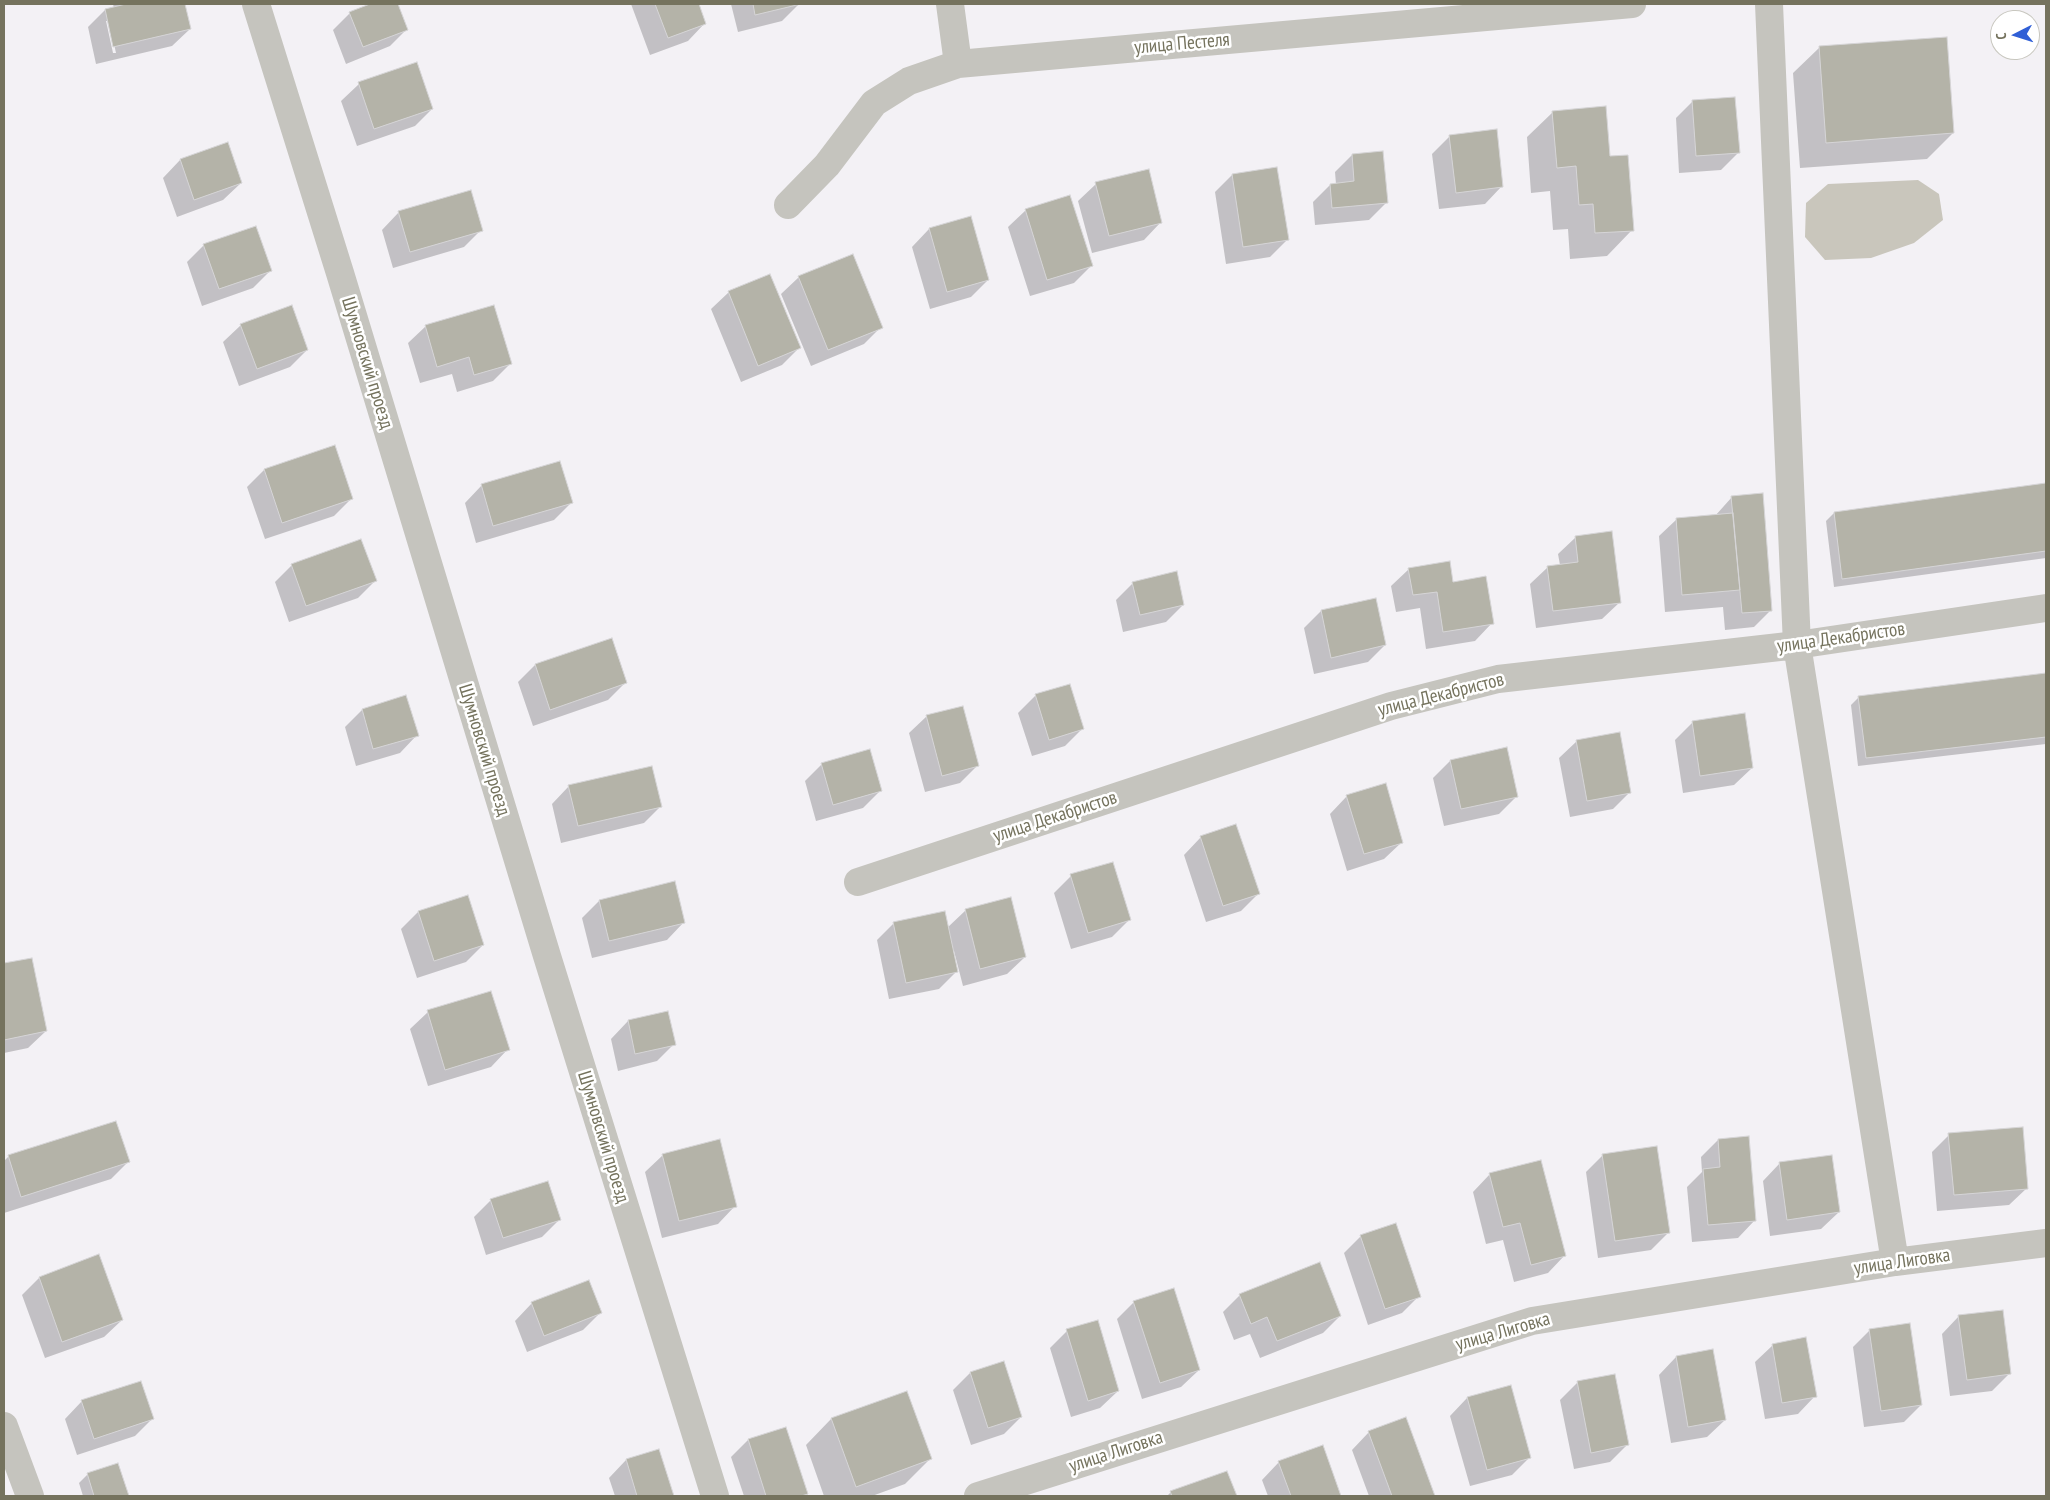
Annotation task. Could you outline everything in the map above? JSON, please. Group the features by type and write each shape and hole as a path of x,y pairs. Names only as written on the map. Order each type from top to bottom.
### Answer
{"street":[{"name":"Шумновский проезд","path":"256,4 343,283 550,965 715,1496"},
{"path":"950,4 958,64"},
{"name":"улица Пестеля","path":"788,204 827,165 874,103 909,81 958,64 1632,4"},
{"path":"1769,4 1797,645 1895,1262"},
{"name":"улица Декабристов","path":"858,882 1391,706 1498,679 1797,645 2046,608"},
{"name":"улица Лиговка","path":"978,1496 1532,1321 1895,1262 2046,1244"},
{"path":"4,1426 30,1496"}],"shaded area":[{"path":"1918,180 1939,194 1943,220 1914,243 1871,258 1825,260 1805,237 1806,203 1828,184"}],"building":[{"path":"126,4 185,4 191,29 113,47 105,9"},
{"path":"370,4 398,4 408,30 363,47 349,12"},
{"path":"655,4 699,4 706,24 668,38"},
{"path":"753,4 801,4 755,15"},
{"path":"1947,37 1954,133 1826,143 1819,46"},
{"path":"417,62 433,109 374,129 358,82"},
{"path":"1735,97 1740,153 1696,156 1692,100"},
{"path":"1606,106 1610,156 1628,155 1634,231 1595,233 1593,204 1579,205 1576,166 1557,168 1552,111"},
{"path":"1497,129 1503,187 1456,193 1449,135"},
{"path":"228,142 242,183 194,200 180,159"},
{"path":"1383,151 1388,203 1332,208 1330,184 1354,181 1352,154"},
{"path":"1277,167 1289,240 1243,247 1232,174"},
{"path":"1149,169 1162,223 1109,236 1095,182"},
{"path":"471,190 483,231 410,252 398,211"},
{"path":"1070,195 1093,266 1047,280 1025,209"},
{"path":"971,216 989,280 947,292 929,228"},
{"path":"256,226 272,271 219,289 203,244"},
{"path":"853,254 883,328 828,350 798,276"},
{"path":"770,274 801,348 758,366 728,291"},
{"path":"292,305 308,350 257,369 240,324"},
{"path":"494,305 512,364 474,375 469,357 437,367 425,325"},
{"path":"335,445 353,499 282,523 264,469"},
{"path":"560,461 573,503 493,526 481,484"},
{"path":"2046,483 2046,551 1842,579 1834,512"},
{"path":"1763,493 1772,611 1742,613 1731,496"},
{"path":"1733,513 1740,590 1682,595 1676,518"},
{"path":"1612,531 1621,603 1553,611 1547,566 1578,562 1575,536"},
{"path":"361,539 377,581 306,606 291,564"},
{"path":"1450,561 1453,582 1486,576 1494,624 1443,632 1437,592 1413,595 1408,568"},
{"path":"1177,571 1184,605 1140,615 1132,582"},
{"path":"1376,598 1386,645 1331,658 1321,610"},
{"path":"612,638 627,683 550,710 535,664"},
{"path":"2046,673 2046,737 1866,758 1858,696"},
{"path":"1070,684 1084,729 1049,740 1035,694"},
{"path":"406,695 419,736 373,749 362,709"},
{"path":"963,706 979,766 942,776 926,715"},
{"path":"1745,713 1753,768 1700,776 1692,721"},
{"path":"1620,732 1631,793 1587,801 1576,740"},
{"path":"1507,747 1518,797 1461,809 1450,760"},
{"path":"870,749 882,791 833,805 821,763"},
{"path":"652,766 662,807 578,826 568,785"},
{"path":"1386,783 1403,843 1364,854 1346,795"},
{"path":"1236,824 1260,894 1223,906 1200,836"},
{"path":"1113,862 1131,920 1088,933 1070,874"},
{"path":"675,881 685,923 609,941 599,900"},
{"path":"468,895 484,945 434,961 418,911"},
{"path":"1011,897 1026,957 980,969 965,909"},
{"path":"945,911 958,972 906,983 893,922"},
{"path":"32,958 47,1031 4,1040 4,963"},
{"path":"491,991 510,1050 445,1070 427,1010"},
{"path":"668,1011 676,1045 635,1054 628,1020"},
{"path":"116,1121 130,1162 21,1197 8,1155"},
{"path":"2023,1127 2028,1189 1954,1195 1948,1133"},
{"path":"1749,1136 1756,1221 1708,1225 1703,1169 1720,1167 1718,1139"},
{"path":"720,1139 737,1207 679,1221 662,1154"},
{"path":"1657,1146 1670,1233 1615,1241 1602,1154"},
{"path":"1832,1155 1840,1212 1787,1220 1779,1162"},
{"path":"1541,1160 1566,1256 1531,1265 1520,1223 1503,1227 1489,1173"},
{"path":"548,1181 561,1220 503,1238 490,1199"},
{"path":"1396,1223 1421,1297 1385,1309 1360,1235"},
{"path":"99,1254 123,1320 62,1342 39,1277"},
{"path":"1320,1262 1341,1316 1277,1341 1267,1317 1251,1324 1239,1294"},
{"path":"589,1280 602,1313 544,1336 531,1302"},
{"path":"1174,1288 1200,1370 1160,1383 1133,1301"},
{"path":"2003,1310 2011,1374 1967,1380 1958,1315"},
{"path":"1098,1320 1119,1391 1088,1401 1066,1329"},
{"path":"1910,1323 1922,1405 1881,1411 1869,1329"},
{"path":"1806,1337 1817,1397 1782,1403 1772,1344"},
{"path":"1713,1349 1726,1420 1688,1427 1676,1356"},
{"path":"1004,1361 1022,1417 988,1428 970,1372"},
{"path":"1615,1374 1629,1445 1591,1453 1577,1381"},
{"path":"141,1381 154,1419 94,1439 81,1400"},
{"path":"1511,1385 1531,1458 1487,1470 1467,1397"},
{"path":"907,1391 932,1459 856,1487 831,1418"},
{"path":"1406,1417 1435,1496 1392,1496 1368,1431"},
{"path":"786,1427 808,1494 801,1496 766,1496 748,1439"},
{"path":"1323,1445 1341,1496 1291,1496 1278,1461"},
{"path":"659,1449 674,1496 637,1496 626,1459"},
{"path":"118,1463 129,1496 94,1496 87,1473"},
{"path":"1227,1471 1237,1496 1172,1496 1170,1491"}]}
